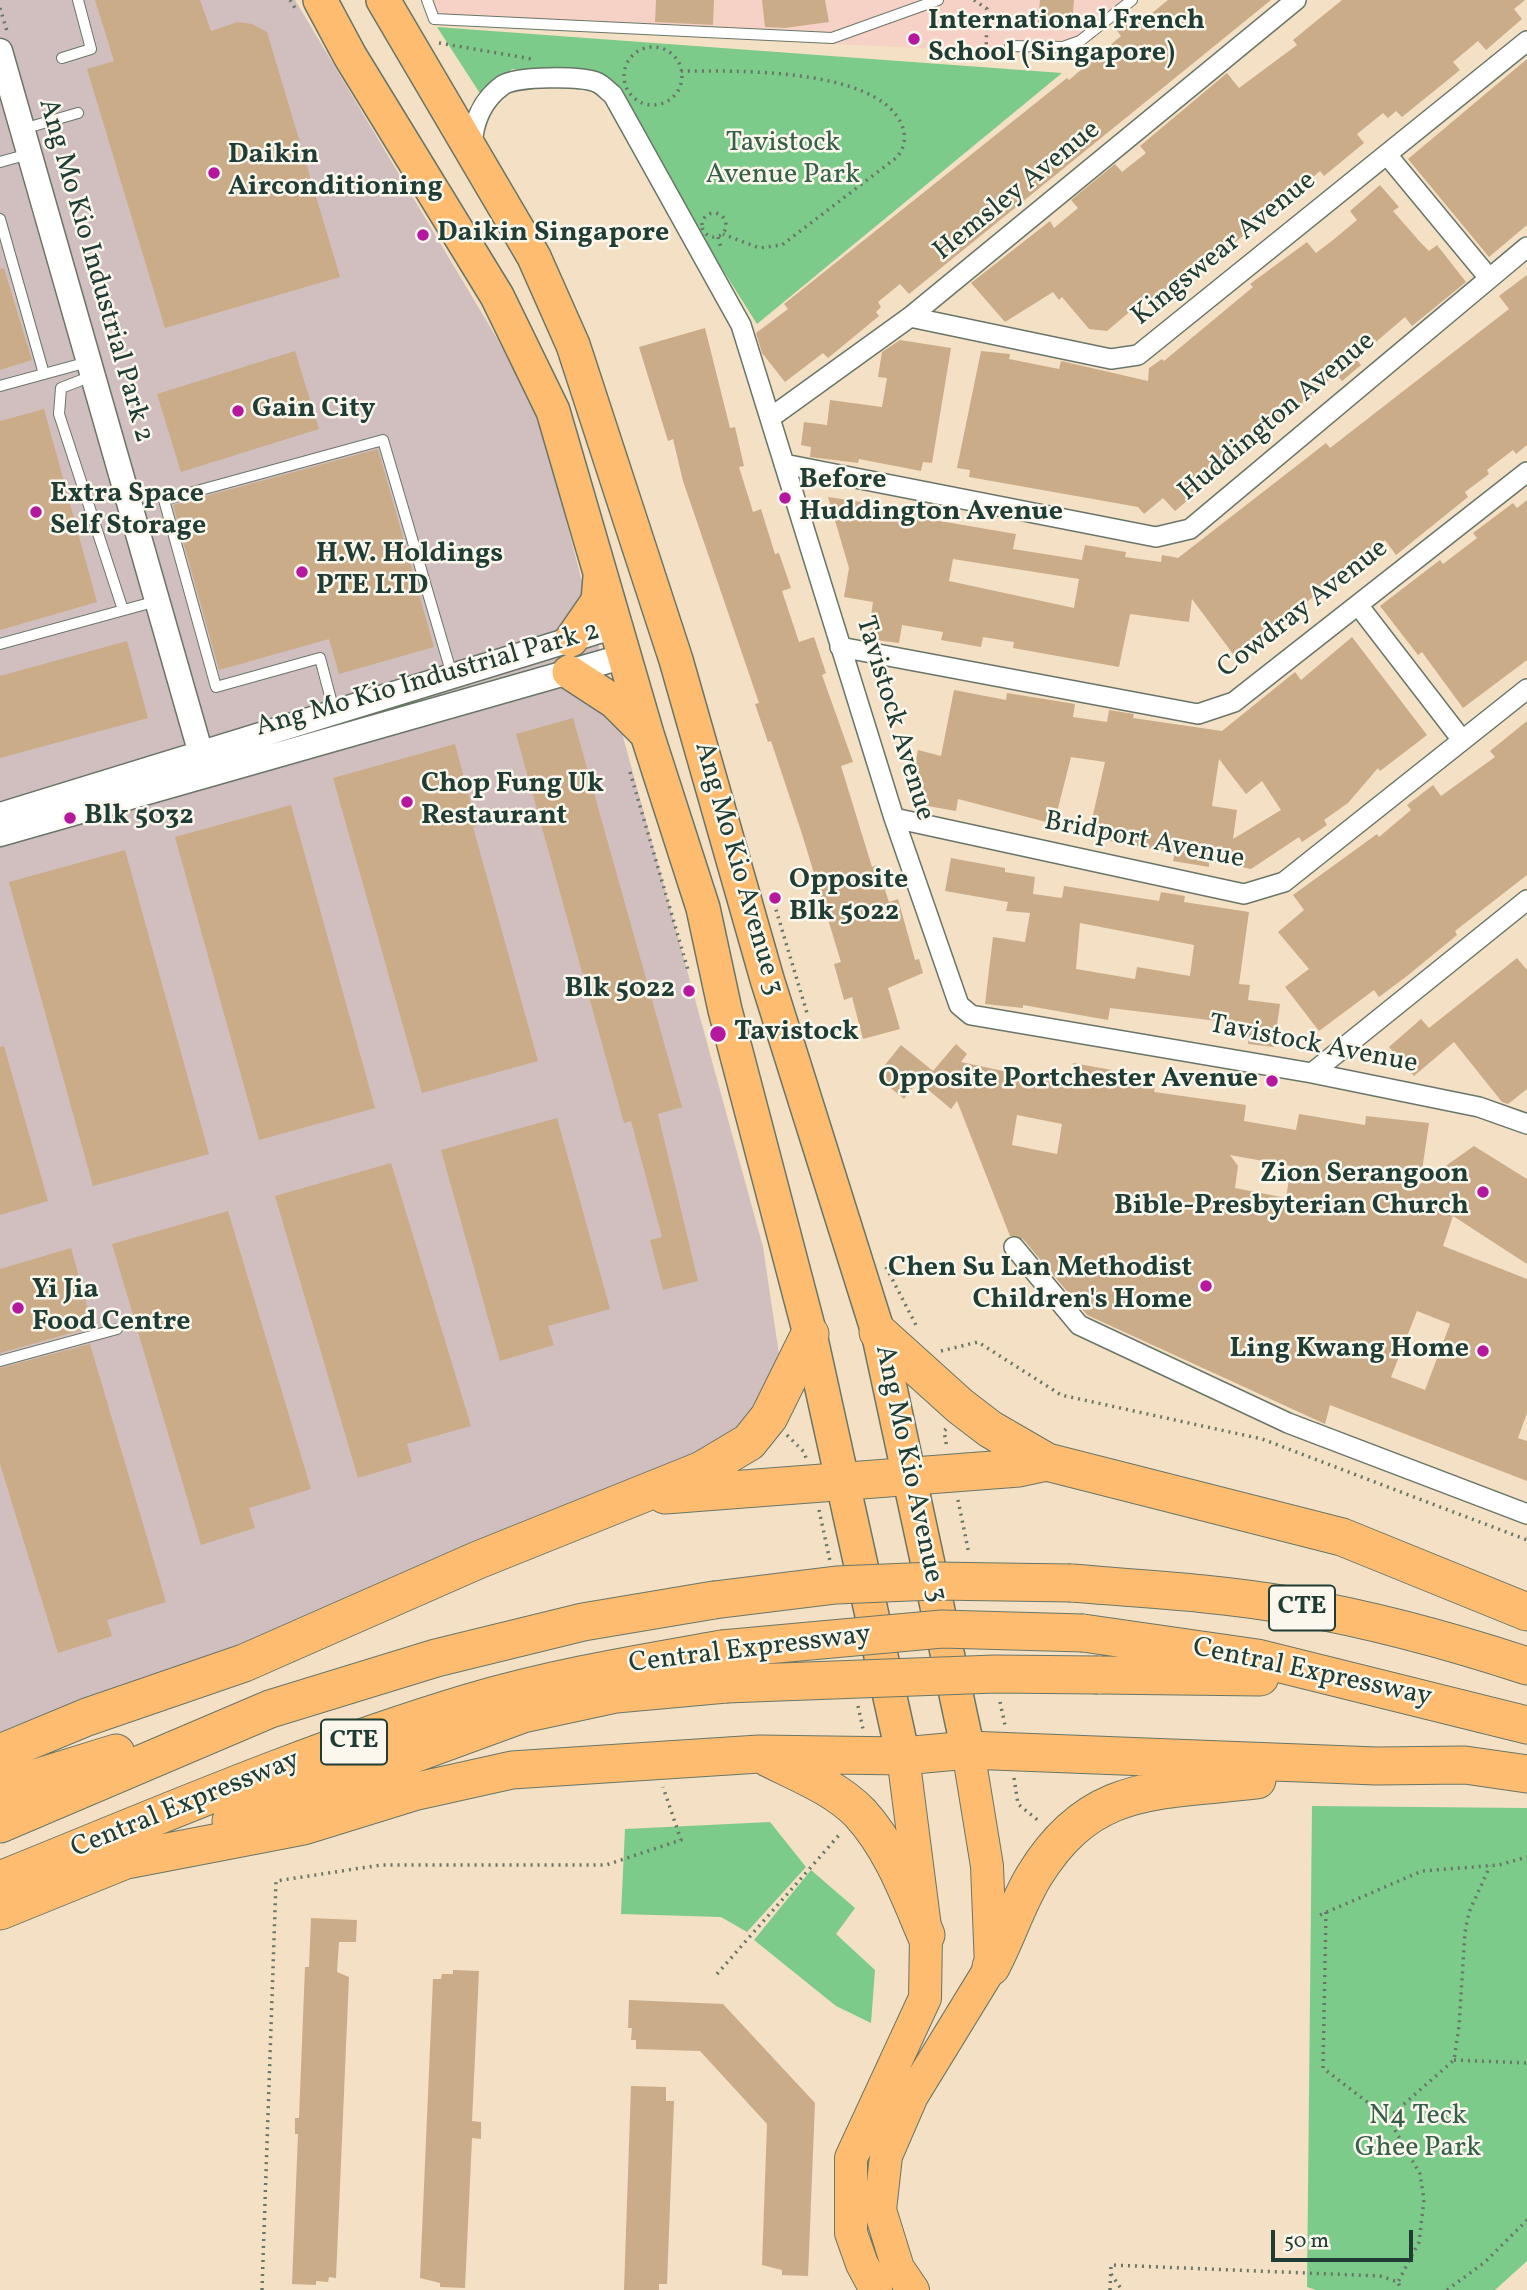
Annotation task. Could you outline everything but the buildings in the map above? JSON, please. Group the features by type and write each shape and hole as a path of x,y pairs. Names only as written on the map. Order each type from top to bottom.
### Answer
{"highway":[{"name":"Ang Mo Kio Avenue 3","path":"320,0 350,57 497,296 553,411 647,734 703,908 725,1010 810,1334 828,1483 903,1756"},
{"name":"Ang Mo Kio Avenue 3","path":"383,0 534,257 580,365 676,660 767,979 878,1332 968,1750"},
{"path":"539,382 553,391 569,390 577,383 580,365"},
{"path":"571,640 598,601 600,575"},
{"path":"569,672 615,702 647,734"},
{"path":"878,1332 960,1406 990,1429 1047,1462 1342,1537 1527,1612"},
{"path":"0,1753 88,1717 244,1663 630,1498 702,1470 749,1441 769,1417 810,1334"},
{"path":"630,1498 1019,1468 1047,1462"},
{"name":"Central Expressway","path":"0,1825 270,1709 436,1658 583,1622 714,1600 836,1585 934,1581 1071,1583 1187,1592 1293,1606 1401,1628 1527,1666"},
{"name":"Central Expressway","path":"0,1880 287,1765 468,1703 591,1672 722,1649 942,1629 1083,1633 1257,1658 1527,1725"},
{"path":"0,1911 121,1861 523,1714 616,1694 726,1684 995,1674 1281,1677 1308,1670"},
{"path":"0,1789 270,1709"},
{"path":"121,1861 303,1826 413,1792 512,1770 759,1754 903,1756 968,1750 1376,1766 1465,1765 1527,1774"},
{"path":"759,1754 808,1777 859,1812 891,1854 926,1936"},
{"path":"992,1967 1034,1877 1064,1836 1097,1808 1112,1801 1154,1791 1376,1766"}],"main road":[{"name":"Ang Mo Kio Avenue 3","path":"968,1750 987,1866 992,1967"},
{"name":"Ang Mo Kio Avenue 3","path":"876,2290 862,2264 851,2233 851,2158 925,1998 926,1936 903,1756"},
{"path":"913,2290 898,2268 880,2210 886,2156 912,2096 992,1967"}],"street":[{"name":"Hemsley Avenue","path":"770,418 909,317 1296,0"},
{"name":"Kingswear Avenue","path":"909,317 1111,359 1138,355 1388,156 1527,41"},
{"name":"Ang Mo Kio Industrial Park 2","path":"0,51 203,763"},
{"name":"Tavistock Avenue","path":"472,151 473,129 479,113 506,83 547,78 596,82 613,95 687,223 743,331 894,818 950,989 958,1005 971,1015 1312,1073 1479,1107 1527,1124"},
{"path":"1388,156 1489,278"},
{"name":"Huddington Avenue","path":"783,464 1156,537 1190,528 1527,247"},
{"name":"Cowdray Avenue","path":"840,647 1198,714 1234,702 1527,472"},
{"path":"1357,604 1462,740"},
{"name":"Ang Mo Kio Industrial Park 2","path":"203,763 335,711 571,640 620,641"},
{"name":"Ang Mo Kio Industrial Park 2","path":"0,815 133,784 203,763 569,672 620,641"},
{"name":"Bridport Avenue","path":"894,818 1244,894 1284,882 1527,689"},
{"name":"Ang Mo Kio Industrial Park 2","path":"0,834 133,784"},
{"path":"1312,1073 1527,900"},
{"path":"1014,1247 1079,1325 1288,1423 1527,1514"}],"lane":[{"path":"62,58 91,49 78,0"},
{"path":"428,0 434,19 832,38 938,0"},
{"path":"1010,46 1063,47 1080,41 1132,0"},
{"path":"23,129 78,113"},
{"path":"0,162 30,154"},
{"path":"0,219 44,373"},
{"path":"0,386 44,373 91,369"},
{"path":"91,369 61,388 59,414 123,610"},
{"path":"335,711 320,658 216,687 164,500 383,440 452,676"},
{"path":"0,644 157,601"},
{"path":"0,1361 117,1329"}],"path":[{"path":"974,0 987,9 986,56"},
{"path":"662,48 671,53 681,71 677,92 659,104 639,101 625,85 626,64 641,49 662,48"},
{"path":"681,71 767,71 825,80 879,102 897,117 903,130 904,146 896,158 793,239 766,248 720,236 708,236 703,231 702,221 710,213 721,215 725,219 726,230 720,236"},
{"path":"720,236 722,249"},
{"path":"628,764 691,979"},
{"path":"935,1352 978,1342 1061,1395 1262,1439 1527,1540"},
{"path":"769,1417 804,1452 828,1483 830,1563"},
{"path":"857,1701 868,1756"},
{"path":"262,2290 276,1881 381,1865 606,1865 681,1840 662,1784 674,1783"},
{"path":"717,1974 846,1826"},
{"path":"1320,1915 1422,1871 1490,1866 1527,1857"},
{"path":"1388,2118 1454,2060 1465,1932 1469,1912 1490,1866"},
{"path":"1326,1912 1323,2068 1388,2118 1420,2174 1424,2200 1419,2242 1398,2282 1401,2290"},
{"path":"1454,2060 1527,2063"},
{"path":"1447,2290 1485,2262 1527,2221"},
{"path":"1110,2290 1111,2265 1380,2276 1398,2282"},
{"path":"1110,2273 1122,2290"}],"shaded area":[{"path":"0,0 295,0 495,335 539,416 611,693 763,1247 779,1354 774,1393 732,1435 567,1511 0,1745"},
{"name":"International French School (Singapore)","path":"428,0 1131,0 1061,55 435,24"}],"green space":[{"name":"Tavistock Avenue Park","path":"437,27 1062,73 757,324 709,248 614,81 512,69 481,95"},
{"name":"N4 Teck Ghee Park","path":"1312,1806 1527,1808 1527,2261 1495,2290 1316,2290 1307,2287"},
{"path":"770,1822 806,1867 747,1932 721,1917 621,1914 625,1829"},
{"path":"811,1870 855,1908 836,1934 875,1970 871,2023 836,2006 754,1940"}],"place":[{"name":"International French School (Singapore)","path":"914,39"},
{"name":"Daikin Airconditioning","path":"214,173"},
{"name":"Daikin Singapore","path":"423,235"},
{"name":"Gain City","path":"238,411"},
{"name":"Before Huddington Avenue","path":"785,498"},
{"name":"Extra Space Self Storage","path":"36,512"},
{"name":"H.W. Holdings PTE LTD","path":"302,572"},
{"name":"Chop Fung Uk Restaurant","path":"407,802"},
{"name":"Blk 5032","path":"70,818"},
{"name":"Opposite Blk 5022","path":"775,898"},
{"name":"Blk 5022","path":"689,991"},
{"name":"Tavistock","path":"718,1034"},
{"name":"Opposite Portchester Avenue","path":"1272,1081"},
{"name":"Zion Serangoon Bible-Presbyterian Church","path":"1483,1192"},
{"name":"Chen Su Lan Methodist Children's Home","path":"1206,1286"},
{"name":"Yi Jia Food Centre","path":"18,1308"},
{"name":"Ling Kwang Home","path":"1483,1351"}]}
